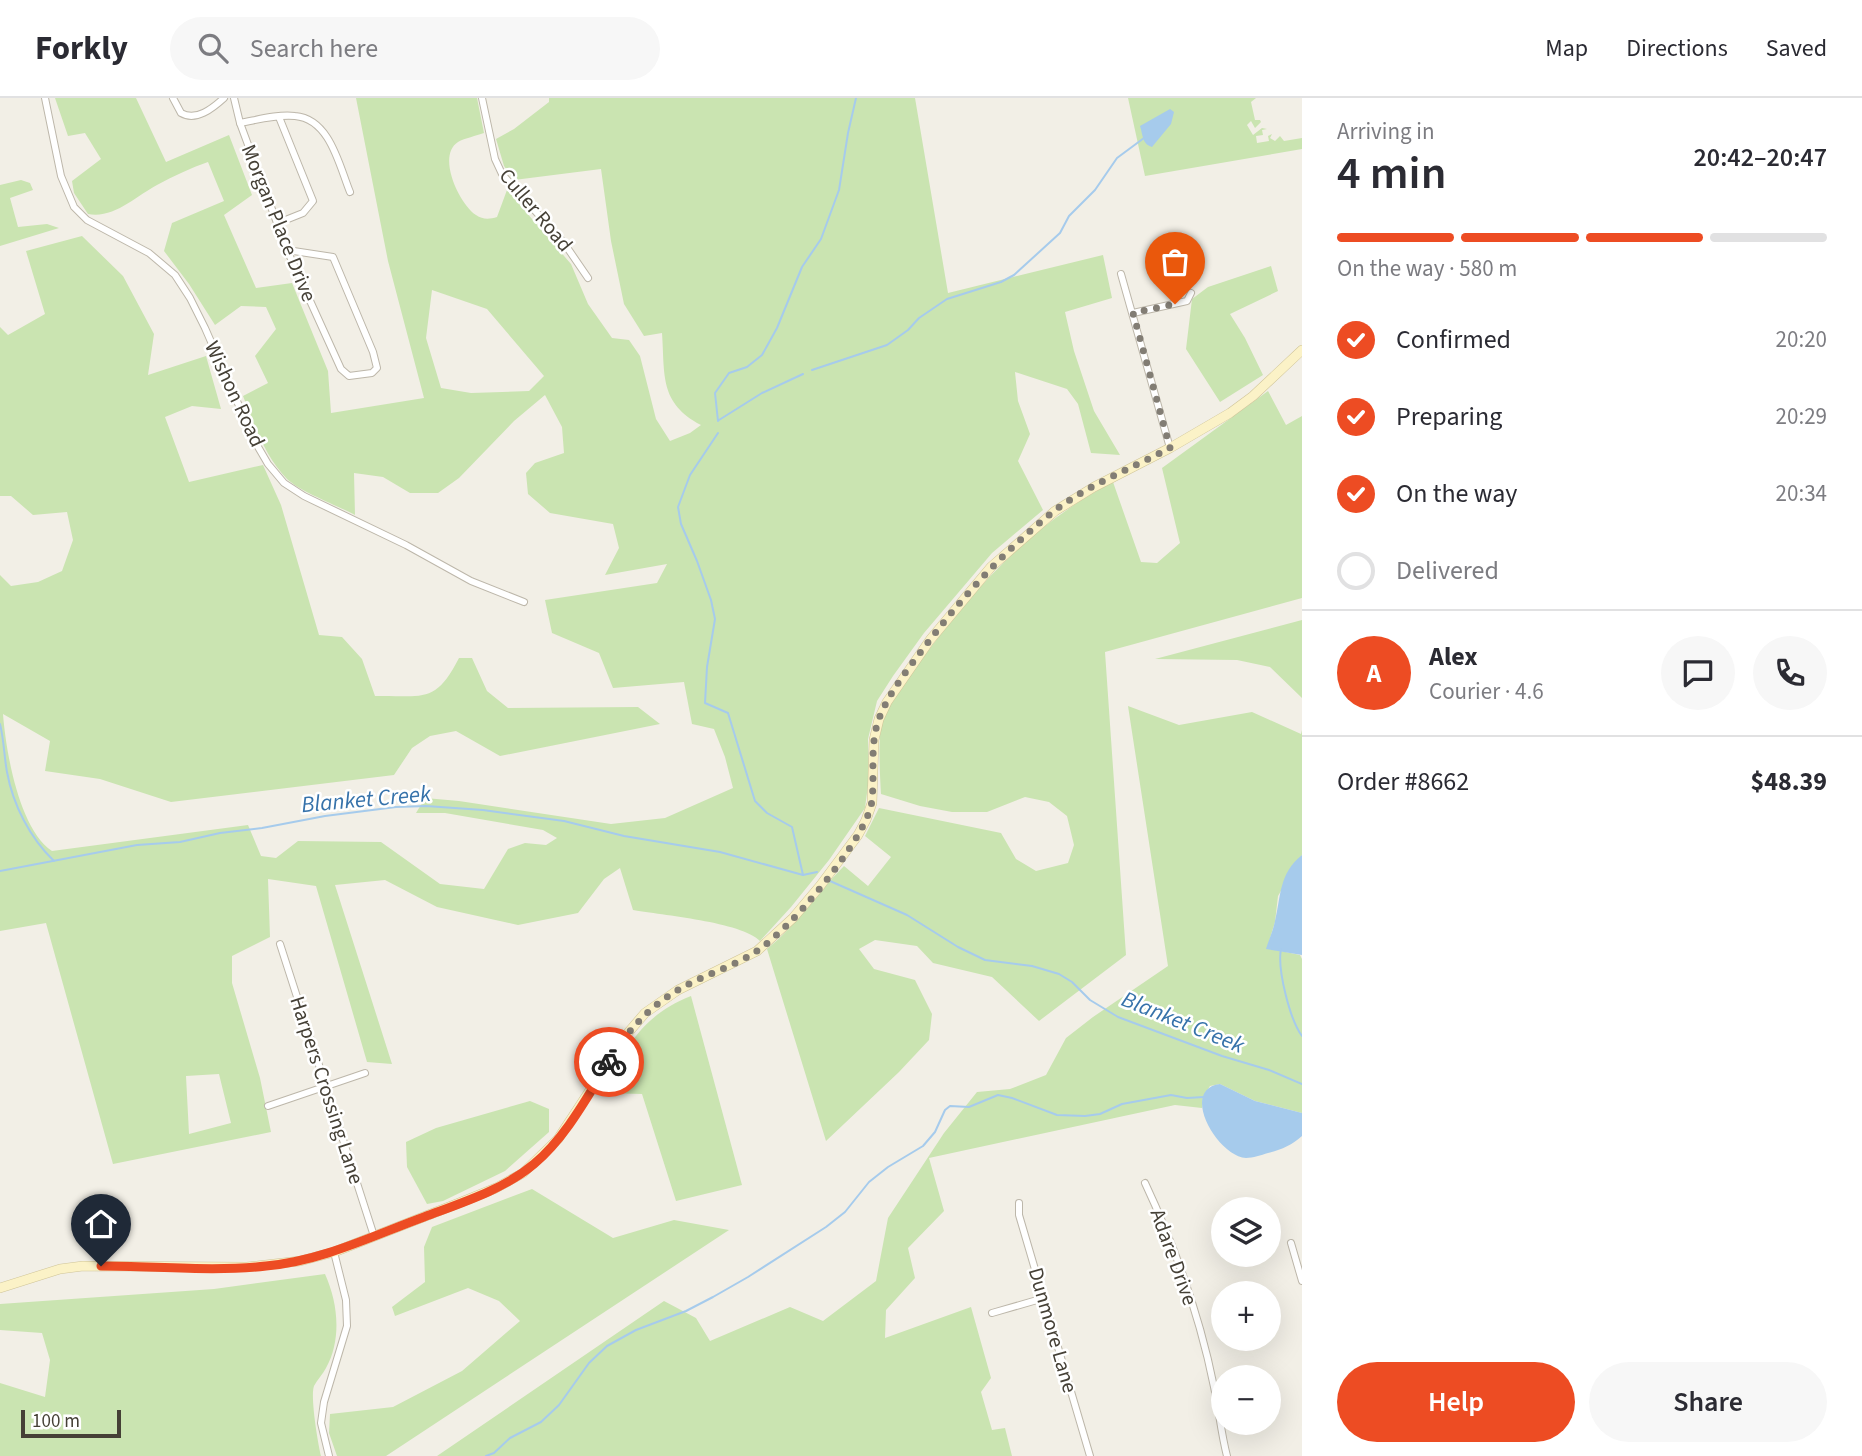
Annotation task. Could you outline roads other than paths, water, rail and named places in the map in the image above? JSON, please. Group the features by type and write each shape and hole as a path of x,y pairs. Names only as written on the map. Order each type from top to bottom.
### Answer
{"street":[{"name":"Wishon Road","path":"45,98 61,176 74,207 87,220 149,253 175,275 205,328 254,440 268,464 284,483 304,496 406,545 471,581 524,602"},
{"path":"173,98 181,113 189,116 204,112 224,98"},
{"name":"Morgan Place Drive","path":"234,98 240,123 287,250 346,375 372,373 377,368 373,352 333,257 287,250"},
{"name":"Culler Road","path":"482,98 495,159 502,174 564,243 588,278"},
{"path":"240,123 295,116 317,124 326,135 350,192"},
{"path":"278,223 303,213 313,201 279,117"},
{"path":"1121,274 1170,448"},
{"path":"1133,313 1187,301 1191,292"},
{"path":"0,1288 60,1269 83,1266 267,1266 334,1252 484,1193 523,1173 558,1139 627,1034 645,1013 694,982 757,951 793,918 852,844 872,803 874,740 879,719 899,682 991,567 1055,511 1094,486 1170,448 1238,408 1302,350"},
{"name":"Harpers Crossing Lane","path":"279,944 374,1236"},
{"path":"268,1106 365,1073"},
{"name":"Adare Drive","path":"1145,1183 1168,1231 1181,1269 1214,1387 1227,1456"},
{"name":"Dunmore Lane","path":"1019,1203 1019,1215 1090,1456"},
{"path":"1291,1243 1302,1281"},
{"path":"330,1456 321,1423 324,1402 346,1326 346,1300 334,1252"},
{"path":"992,1313 1044,1298"}],"water":[{"path":"1170,109 1174,112 1171,124 1152,147 1149,146 1143,139 1140,126"},
{"path":"1302,855 1302,955 1266,949 1285,877"},
{"path":"1220,1084 1255,1101 1302,1113 1302,1136 1286,1147 1257,1156 1246,1158 1235,1154 1214,1135 1203,1109 1203,1097 1208,1089"}],"waterway":[{"path":"718,421 715,393 729,373 747,367 762,355 777,328 802,267 821,239 839,190 856,98"},
{"path":"812,370 887,345 947,299 1001,282 1014,275 1060,233 1069,216 1095,190 1117,158 1144,138"},
{"path":"719,420 762,393 803,374"},
{"path":"718,433 690,475 678,507 681,524 711,600 715,619 707,667 705,703 728,713 755,801 767,813 792,827 803,875"},
{"path":"0,724 7,772 18,809 37,842 54,861"},
{"name":"Blanket Creek","path":"0,871 137,845 180,842 325,816 426,806 483,810 564,821 624,836 720,852 803,875 817,872"},
{"name":"Blanket Creek","path":"830,881 907,915 958,947 985,960 1032,966 1059,974 1072,982 1090,1000 1118,1017 1302,1084"},
{"path":"1281,949 1281,969 1286,994 1302,1036"},
{"path":"486,1456 494,1453 510,1438 541,1422 559,1405 589,1363 607,1346 636,1330 686,1311 713,1297 826,1227 845,1212 869,1182 923,1146 935,1132 945,1110 950,1106 969,1107 998,1095 1057,1115 1085,1116 1100,1114 1122,1104 1171,1095 1204,1097"}]}
